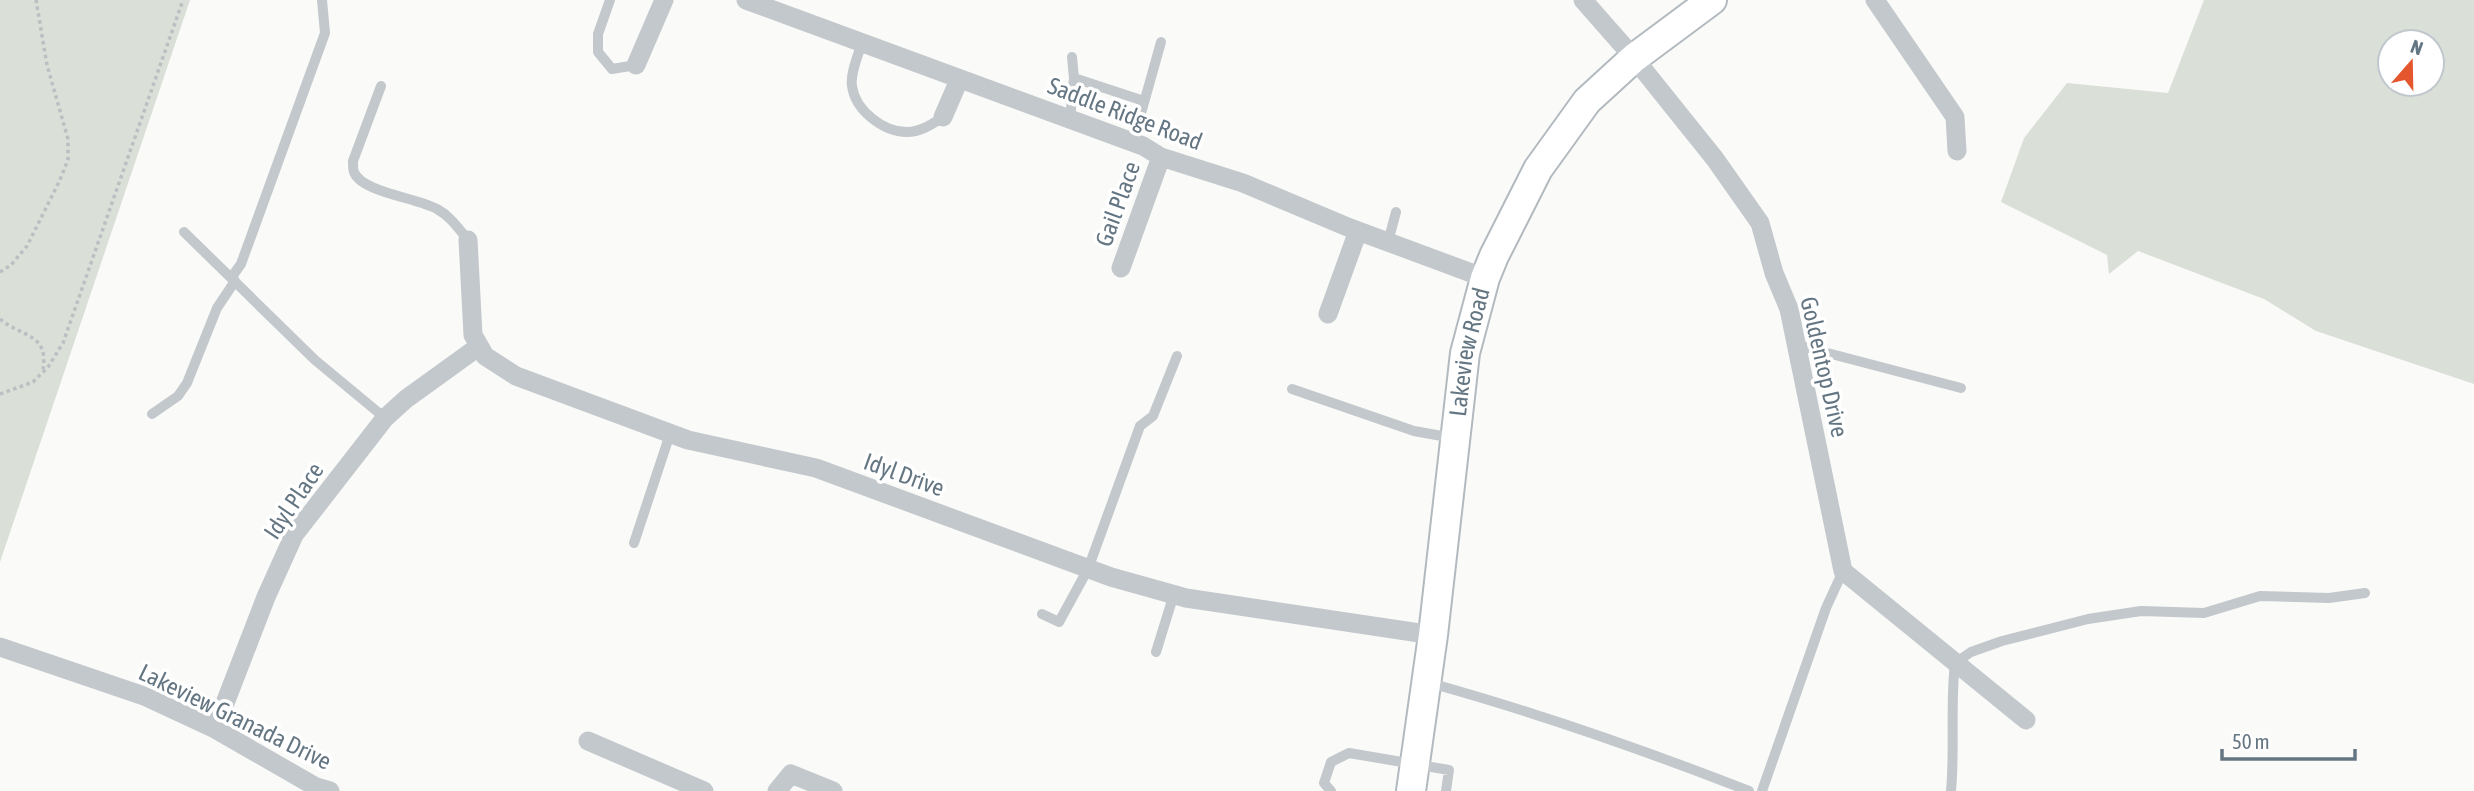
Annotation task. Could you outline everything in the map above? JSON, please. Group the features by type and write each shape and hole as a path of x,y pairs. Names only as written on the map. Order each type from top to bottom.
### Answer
{"street":[{"path":"636,65 664,0"},
{"name":"Saddle Ridge Road","path":"746,0 1133,142 1161,157 1243,183 1358,231 1485,278"},
{"name":"Goldentop Drive","path":"1583,0 1634,58 1715,159 1760,223 1773,273 1789,309 1843,571"},
{"name":"Lakeview Road","path":"1413,778 1433,635 1465,353 1485,278 1538,169 1587,101 1634,58 1712,0"},
{"path":"1875,0 1955,117 1957,152"},
{"path":"943,117 959,80"},
{"name":"Gail Place","path":"1121,268 1161,157"},
{"path":"1328,314 1358,231"},
{"path":"468,240 471,321 478,347"},
{"name":"Idyl Place","path":"215,729 266,597 294,535 385,418 406,399 478,347"},
{"name":"Idyl Drive","path":"478,347 494,364 516,376 670,434 816,468 1088,569 1174,594 1433,635"},
{"path":"1843,571 2026,720"},
{"name":"Lakeview Granada Drive","path":"0,647 144,696 215,729 316,786 330,791"},
{"path":"588,741 704,791"},
{"path":"777,791 790,775 833,791"}],"lane":[{"path":"152,414 178,397 187,383 217,308 241,264 325,33 322,0"},
{"path":"610,0 598,34 598,52 612,69 636,65"},
{"path":"1133,142 1161,42"},
{"path":"862,43 851,84 859,106 881,125 907,132 928,127 943,117"},
{"path":"1070,119 1074,78 1072,57"},
{"path":"1074,78 1144,101"},
{"path":"381,86 353,161 353,171 369,186 435,207 448,216 468,240"},
{"path":"1388,242 1396,212"},
{"path":"184,232 315,360 385,418"},
{"path":"1796,345 1961,388"},
{"path":"1042,614 1059,622 1088,569 1140,426 1153,416 1177,356"},
{"path":"1292,389 1413,431 1454,438"},
{"path":"634,543 670,434"},
{"path":"1762,791 1826,608 1843,571"},
{"path":"1951,791 1954,760 1952,690 1955,663 1971,652 2002,641 2088,619 2141,611 2204,614 2260,596 2329,598 2365,593"},
{"path":"1156,652 1174,594"},
{"path":"1426,682 1496,701 1653,754 1749,791"},
{"path":"1331,791 1324,783 1331,762 1349,753 1413,778 1449,770 1446,791"}],"path":[{"path":"0,272 27,246 60,183 68,160 68,139 47,65 36,0"},
{"path":"0,394 33,382 63,343 183,0"},
{"path":"0,318 43,347 43,371"}],"shaded area":[{"path":"0,0 190,0 0,562"},
{"path":"2204,0 2474,0 2474,384 2316,331 2264,299 2138,251 2109,274 2107,255 2001,202 2024,138 2067,83 2168,93"}]}
